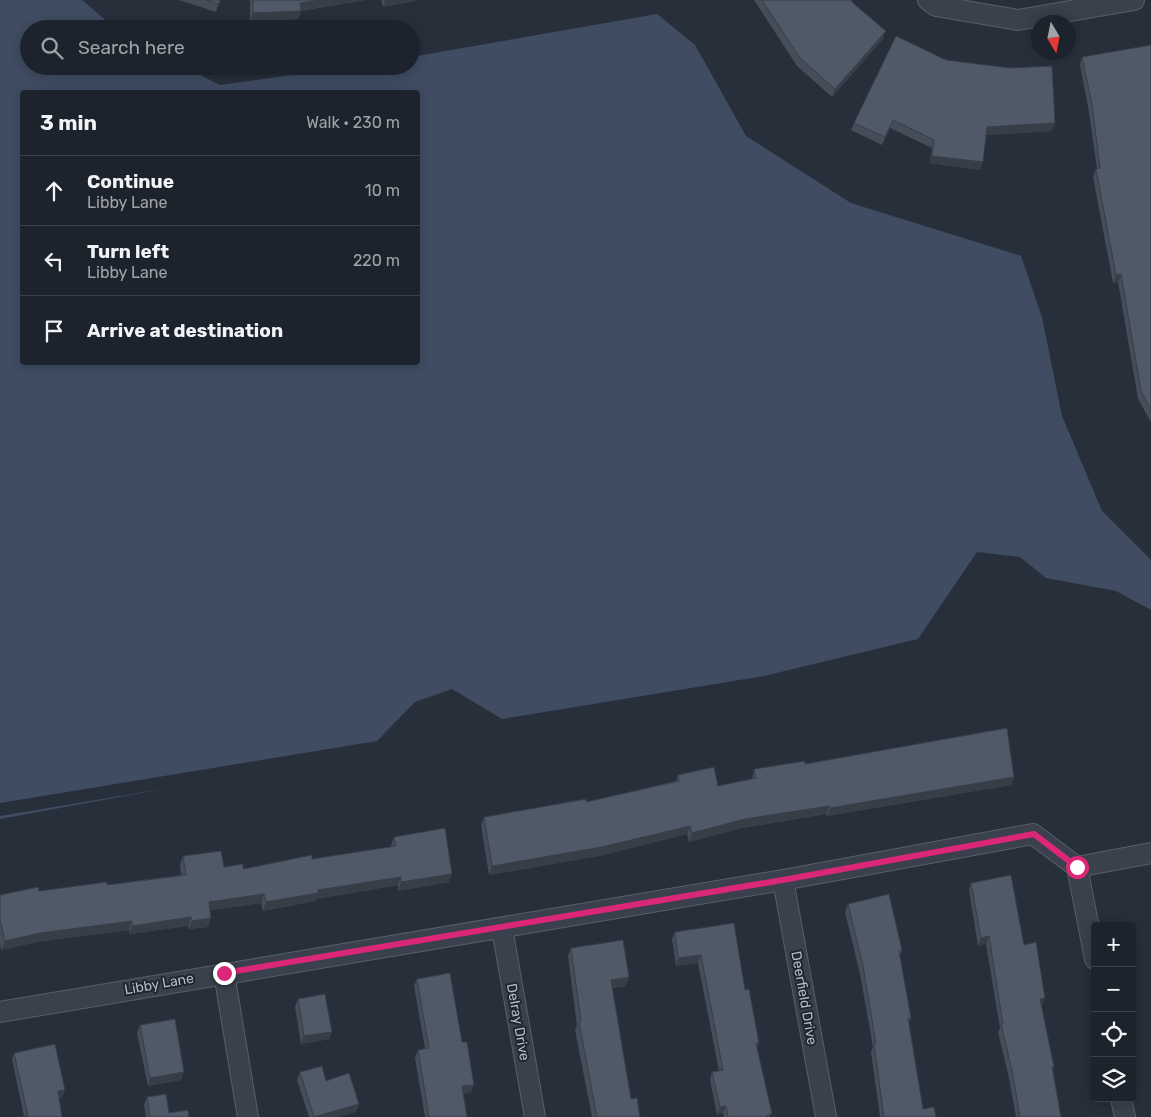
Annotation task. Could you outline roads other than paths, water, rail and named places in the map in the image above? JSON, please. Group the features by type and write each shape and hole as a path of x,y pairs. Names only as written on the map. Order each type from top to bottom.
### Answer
{"street":[{"path":"928,0 936,6 1018,20 1134,0"},
{"name":"Libby Lane","path":"0,1012 783,880 1034,834 1077,867"},
{"path":"1091,939 1077,867 1151,853"},
{"name":"Deerfield Drive","path":"783,880 826,1117"},
{"name":"Delray Drive","path":"502,928 535,1117"},
{"path":"224,973 248,1117"},
{"path":"1122,1102 1125,1117"}],"water":[{"path":"0,0 82,0 105,20 20,20 20,75 200,75 220,85 292,75 420,75 420,55 657,14 695,45 746,136 851,203 1021,256 1042,317 1062,416 1102,511 1151,560 1151,610 1116,591 1046,578 1020,557 977,552 918,639 764,676 502,719 452,689 415,702 377,741 0,803"},
{"path":"174,787 0,819 0,816"}]}
